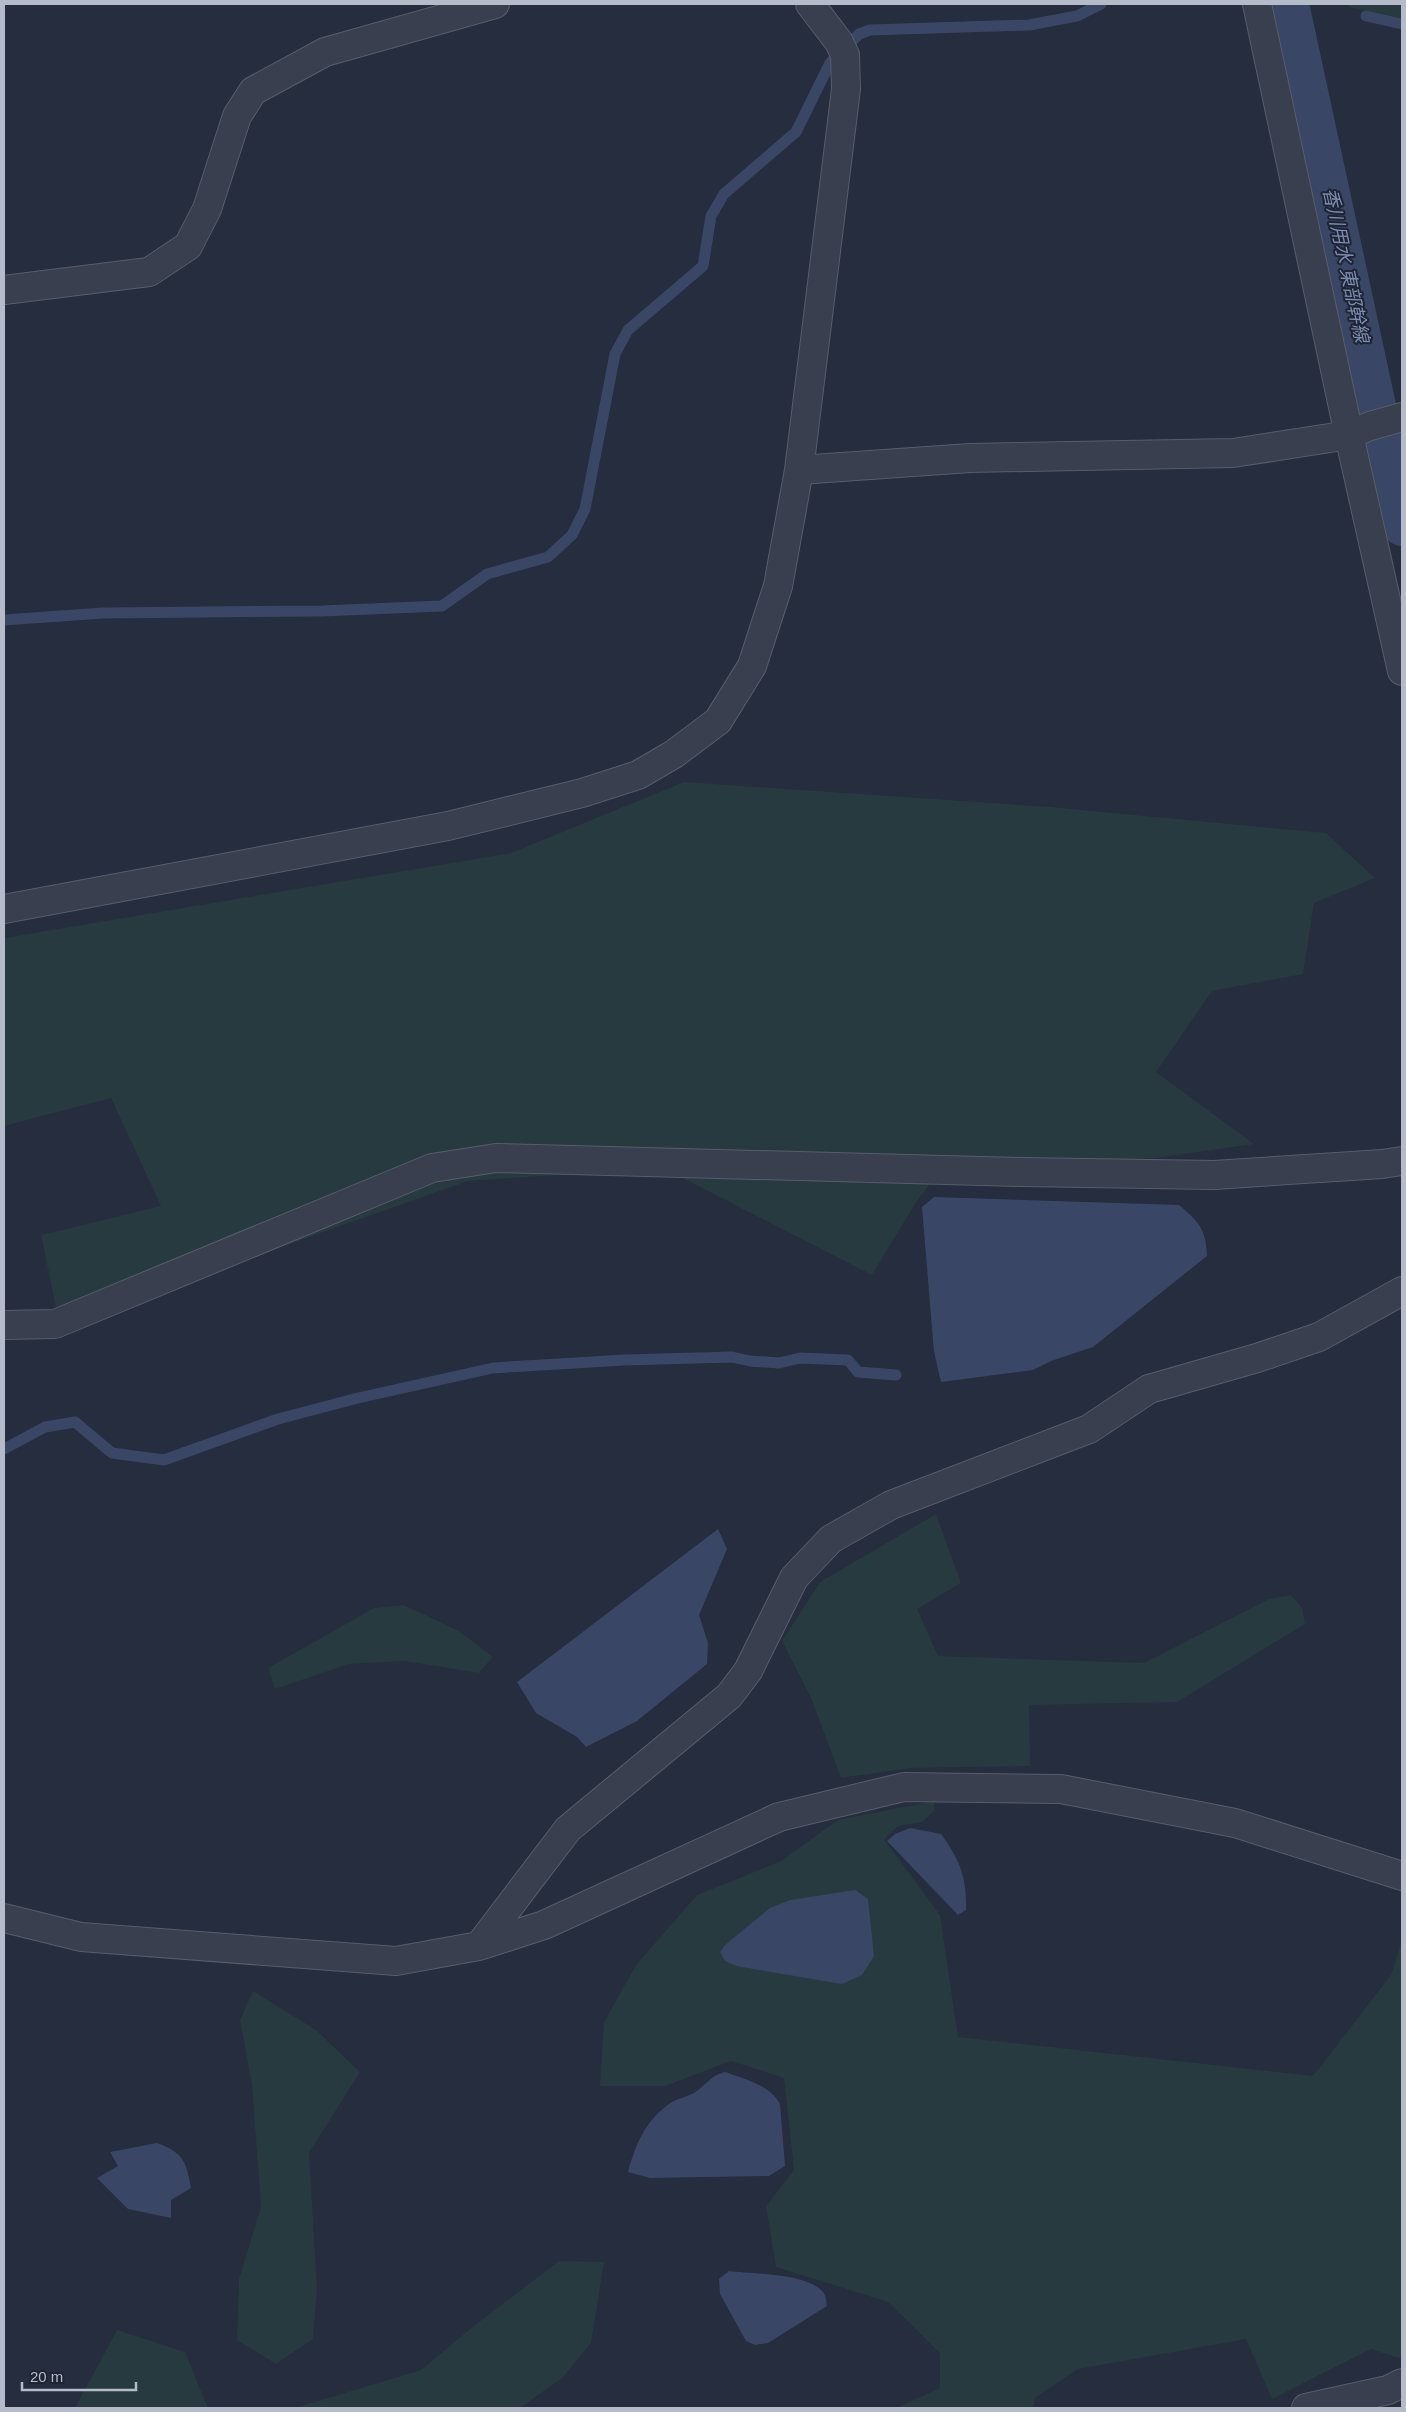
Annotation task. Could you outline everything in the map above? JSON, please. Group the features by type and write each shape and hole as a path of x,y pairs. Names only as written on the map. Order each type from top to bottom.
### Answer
{"street":[{"path":"4,290 149,272 188,246 207,209 236,116 253,90 325,52 495,4"},
{"path":"4,909 448,826 582,793 638,775 674,754 718,721 752,666 778,586 799,470 846,89 842,49 810,4"},
{"path":"1257,4 1379,424 1402,670"},
{"path":"799,470 970,458 1233,453 1379,424"},
{"path":"4,1325 55,1324 432,1168 496,1158 1022,1172 1214,1175 1382,1164 1402,1161"},
{"path":"479,1946 568,1829 729,1696 748,1671 794,1578 831,1539 892,1505 1089,1429 1149,1389 1257,1358 1319,1337 1402,1291"},
{"path":"4,1918 81,1937 396,1961 479,1946 544,1925 780,1817 904,1787 1061,1790 1235,1823 1402,1876"},
{"path":"1306,2408 1388,2390 1402,2384"}],"green space":[{"path":"1348,4 1402,4 1402,18 1349,7"},
{"path":"684,782 1050,807 1326,833 1375,878 1314,903 1303,974 1212,991 1156,1072 1254,1144 1156,1158 1074,1162 949,1158 915,1204 872,1275 663,1168 468,1181 221,1268 56,1307 41,1235 161,1206 111,1098 4,1126 4,938 511,853"},
{"path":"936,1514 961,1583 917,1609 938,1656 1144,1663 1269,1599 1291,1595 1302,1608 1305,1624 1177,1702 1029,1705 1030,1766 912,1768 841,1778 811,1698 782,1641 820,1582"},
{"path":"404,1605 459,1631 493,1657 479,1673 405,1661 349,1664 275,1689 268,1668 374,1608"},
{"path":"934,1801 934,1811 922,1822 898,1826 884,1839 940,1915 958,2037 1313,2076 1391,1975 1402,1940 1402,2359 1371,2349 1272,2399 1246,2339 1078,2369 1035,2398 1033,2408 896,2408 940,2388 940,2353 888,2302 776,2267 766,2206 794,2170 784,2078 731,2061 665,2086 600,2086 604,2022 636,1965 697,1895 781,1861 838,1820"},
{"path":"253,1991 316,2030 360,2072 309,2153 317,2289 313,2339 276,2364 237,2340 239,2279 261,2207 252,2085 240,2020"},
{"path":"559,2261 604,2262 591,2343 562,2378 520,2408 295,2408 421,2370 475,2325"},
{"path":"117,2330 185,2352 208,2408 75,2408"}],"water":[{"path":"934,1197 1179,1205 1192,1216 1203,1232 1207,1256 1093,1347 1051,1361 1033,1370 941,1382 934,1352 922,1207"},
{"path":"718,1529 727,1549 699,1615 708,1643 707,1664 637,1721 586,1747 577,1737 536,1713 517,1682"},
{"path":"910,1828 941,1834 958,1861 964,1879 966,1910 958,1915 887,1841 895,1834"},
{"path":"855,1890 868,1899 874,1956 862,1975 842,1984 736,1966 725,1961 720,1952 725,1945 770,1908 790,1900"},
{"path":"725,2072 763,2087 780,2104 785,2166 769,2176 650,2178 628,2172 643,2133 655,2116 672,2102 694,2093 712,2078"},
{"path":"157,2143 173,2150 182,2159 191,2188 171,2200 171,2218 128,2209 97,2178 118,2166 110,2152"},
{"path":"729,2271 778,2275 804,2281 822,2291 827,2306 768,2343 755,2345 746,2341 720,2294 719,2279"}],"waterway":[{"path":"4,620 103,613 322,611 442,606 487,574 548,557 572,535 585,509 615,354 628,330 703,266 711,216 724,194 796,132 830,63 859,34 870,30 1029,25 1077,16 1101,4"},
{"name":"香川用水 東部幹線","path":"1289,4 1402,526"},
{"path":"1366,16 1402,24"},
{"path":"4,1449 45,1427 75,1422 112,1453 164,1460 278,1419 358,1398 493,1368 625,1360 732,1357 750,1361 779,1363 800,1358 848,1360 858,1372 896,1375"}]}
